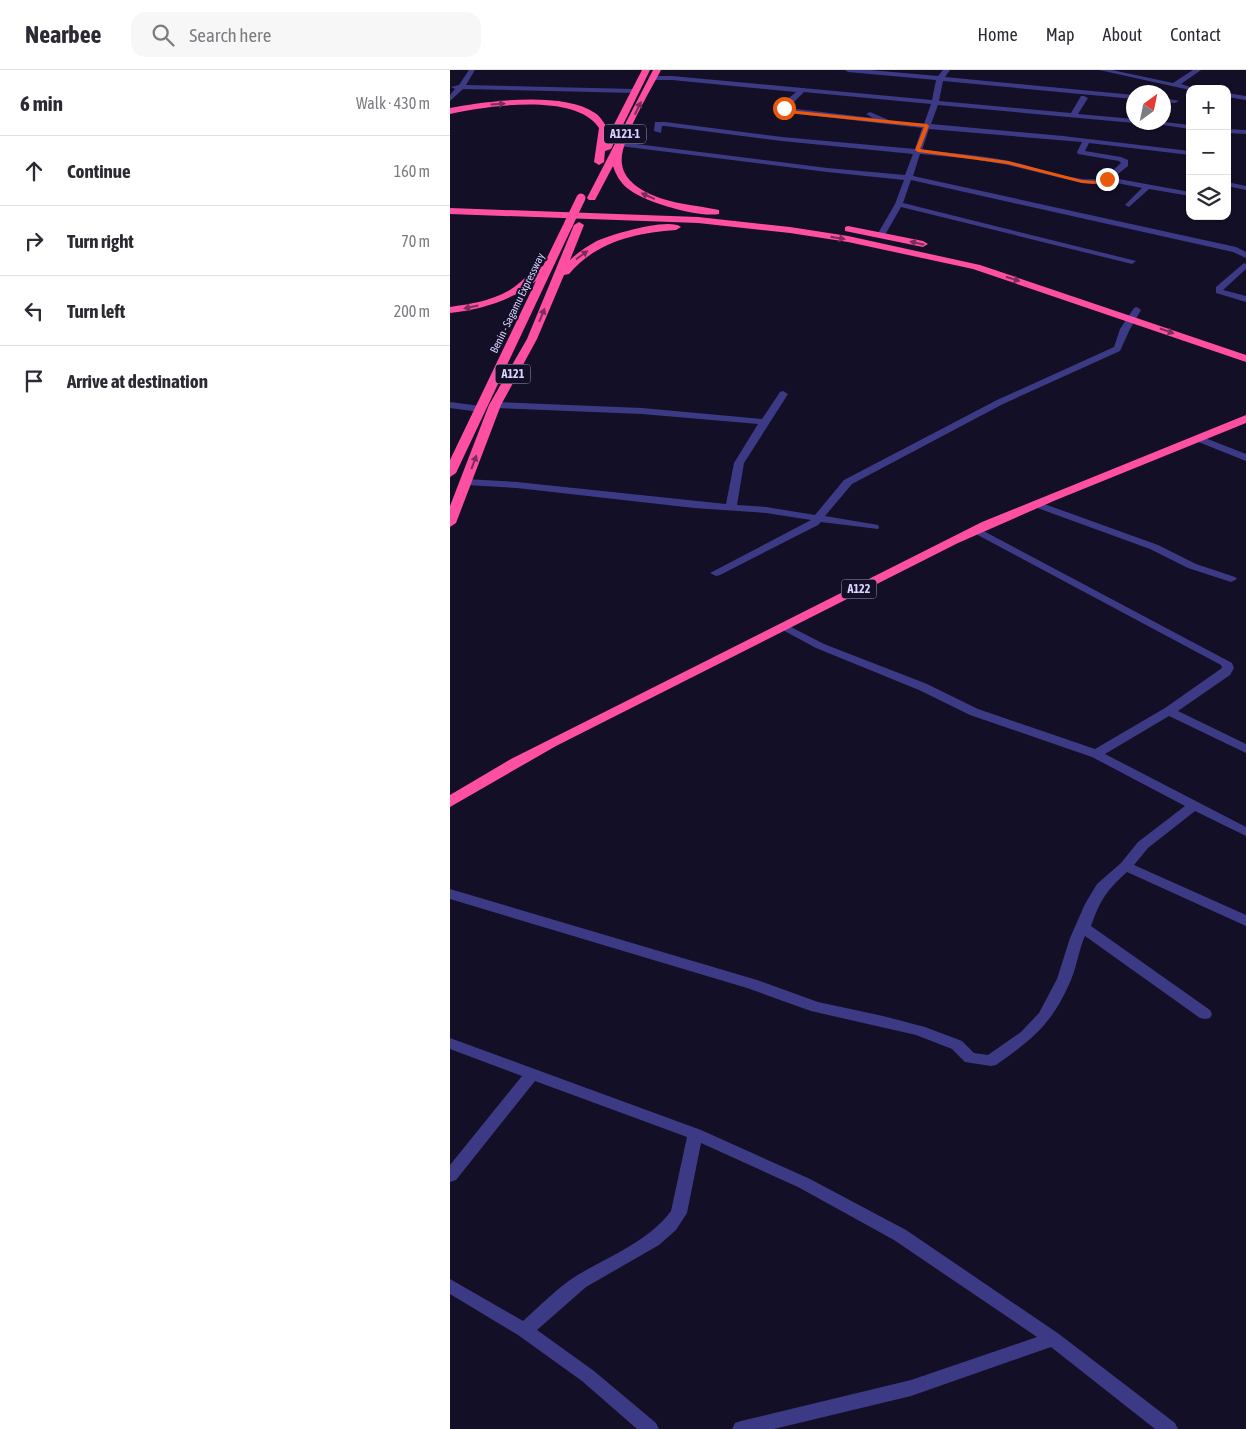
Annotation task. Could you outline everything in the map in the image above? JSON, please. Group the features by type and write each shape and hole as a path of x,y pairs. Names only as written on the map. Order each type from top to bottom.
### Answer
{"highway":[{"name":"A121-1","path":"593,175 646,70"},
{"name":"A121-1","path":"586,195 620,144 655,74"},
{"path":"450,111 496,104 538,103 565,106 585,111 597,120 603,128 599,162"},
{"path":"620,144 617,164 624,179 645,195 678,206 794,220 881,235 962,253 1059,284"},
{"name":"A121","path":"450,523 495,405 525,354 552,292 586,195"},
{"path":"450,203 747,215"},
{"path":"450,211 698,220 790,230 912,252 976,267 1139,313 1246,349"},
{"name":"Benin - Sagamu Expressway","path":"450,473 554,255 574,225"},
{"path":"552,292 571,263 586,251 612,240 638,233 672,227 700,226 790,230"},
{"path":"450,310 490,302 515,292 532,281 554,255"},
{"path":"1139,313 1246,359"},
{"name":"A122","path":"450,794 483,780 600,719 785,628 928,552 1036,504 1246,419"},
{"name":"A122","path":"450,802 483,780"}],"street":[{"path":"450,99 461,87 472,70"},
{"path":"848,70 1126,96"},
{"path":"881,235 900,204 935,102 940,79 946,70"},
{"path":"1102,70 1123,72 1186,87"},
{"path":"1176,84 1198,70"},
{"path":"655,74 672,78 1126,120"},
{"path":"450,87 634,91"},
{"path":"803,89 784,110 1186,153"},
{"path":"1237,97 1246,91"},
{"path":"1231,96 1246,98"},
{"path":"1073,115 1084,98"},
{"path":"1171,101 1175,101"},
{"path":"870,114 885,122"},
{"path":"658,130 658,124 665,124 806,142 918,150 1008,163 1082,181 1095,182 1107,179 1186,193"},
{"path":"1171,125 1186,127"},
{"path":"1231,130 1246,132"},
{"path":"1086,141 1081,152 1121,159 1125,162 1107,179"},
{"path":"620,144 827,170 920,179 1246,254 1240,262 1245,267 1219,289 1224,294 1246,300"},
{"path":"1231,185 1246,188"},
{"path":"1129,205 1148,186"},
{"path":"900,204 1132,260"},
{"path":"716,573 820,518 848,482 1000,402 1117,349 1122,343 1125,329 1139,313"},
{"path":"730,508 740,463 745,451 783,394"},
{"path":"450,405 480,409"},
{"path":"495,405 642,411 764,422"},
{"path":"1200,439 1246,458"},
{"path":"466,482 517,485 730,508 820,518 874,527"},
{"path":"1036,504 1154,547 1192,566 1231,579"},
{"path":"976,530 1226,663 1228,668 1226,672 1169,711 1096,754"},
{"path":"785,628 820,646 923,688 974,712 1096,754 1246,832"},
{"path":"1169,711 1246,749"},
{"path":"450,894 752,984 816,1007 882,1021 920,1032 956,1045 970,1058 991,1061 1026,1036 1046,1016 1056,997 1077,938 1102,887 1126,866 1143,845 1194,805"},
{"path":"1126,866 1246,921"},
{"path":"1083,927 1205,1014"},
{"path":"450,1043 695,1134 804,1182 900,1235 1053,1339 1168,1429"},
{"path":"450,1176 533,1074"},
{"path":"524,1330 580,1282 653,1240 670,1225 679,1213 695,1134"},
{"path":"450,1286 524,1330 588,1376 650,1429"},
{"path":"741,1429 911,1388 1053,1339"}],"route":[{"path":"784,108 787,112 927,126 918,150 1008,163 1082,181 1100,182 1107,179"}]}
